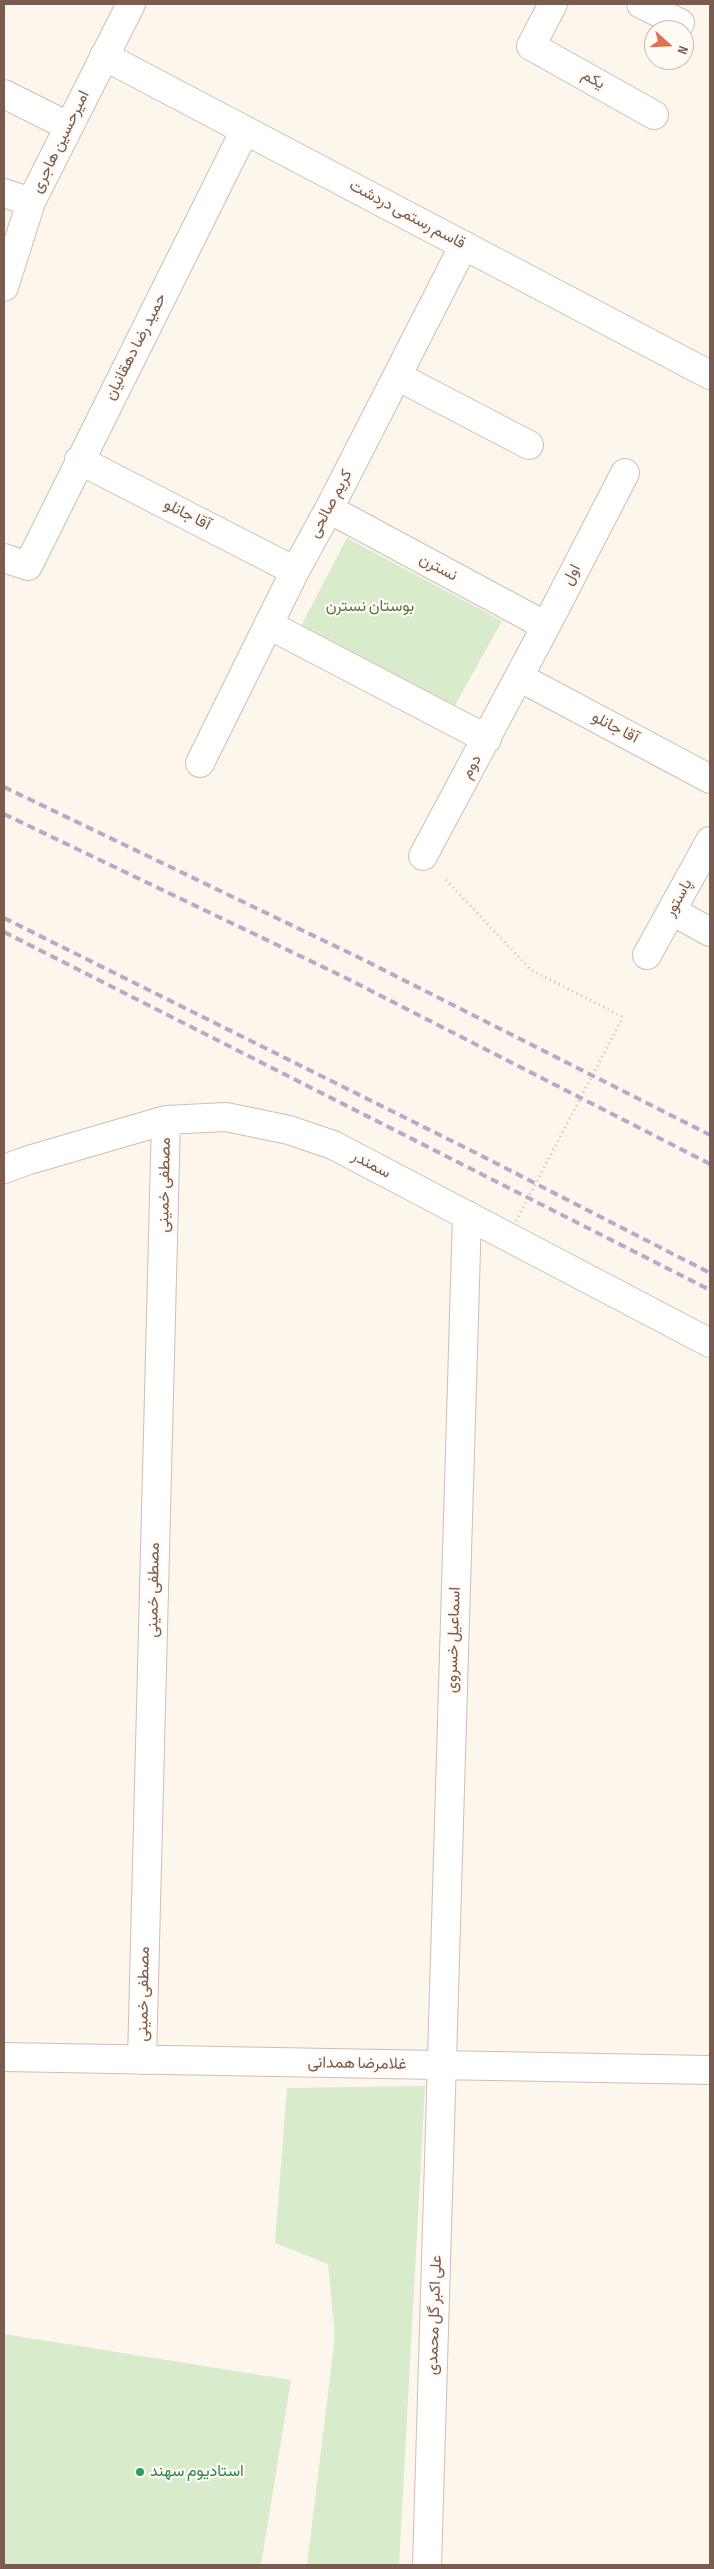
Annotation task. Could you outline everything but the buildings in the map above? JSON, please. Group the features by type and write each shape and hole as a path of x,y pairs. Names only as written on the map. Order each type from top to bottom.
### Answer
{"street":[{"name":"یکم","path":"553,4 531,46 654,115"},
{"path":"641,4 674,20"},
{"name":"امیرحسین هاجری","path":"4,287 31,202 128,5"},
{"name":"قاسم رستمی دردشت","path":"104,56 710,375"},
{"path":"4,94 68,126"},
{"name":"حمید رضا دهقانیان","path":"16,562 79,460 245,130"},
{"path":"4,193 31,202"},
{"name":"کریم صالحی","path":"200,763 295,571 329,509 464,245"},
{"path":"397,376 529,445"},
{"name":"آقا جانلو","path":"79,460 295,571"},
{"name":"اول","path":"519,676 625,473"},
{"name":"نسترن","path":"329,509 546,626"},
{"path":"269,625 487,739"},
{"name":"آقا جانلو","path":"519,676 710,779"},
{"name":"دوم","path":"423,856 519,676"},
{"name":"پاستور","path":"647,955 710,841"},
{"path":"672,911 710,932"},
{"name":"سمندر","path":"4,1169 166,1120 226,1117 289,1130 334,1145 710,1343"},
{"name":"مصطفی خمینی","path":"142,2060 166,1120"},
{"name":"اسماعیل خسروی","path":"442,2065 467,1215"},
{"name":"غلامرضا همدانی","path":"4,2057 710,2070"},
{"name":"علی اکبر گل محمدی","path":"427,2565 442,2065"}],"path":[{"path":"423,856 531,970 623,1016 516,1221"}],"green space":[{"name":"بوستان نسترن","path":"347,538 502,621 454,707 300,628"},
{"path":"425,2086 399,2565 307,2565 335,2336 328,2264 275,2243 287,2088"},
{"name":"استادیوم سهند","path":"4,2334 291,2380 261,2565 4,2565"}],"railway":[{"path":"4,787 362,959 710,1135"},
{"path":"4,814 346,978 710,1164"},
{"path":"4,918 478,1154 710,1273"},
{"path":"4,932 710,1290"}],"place":[{"name":"استادیوم سهند","path":"140,2472"}]}
